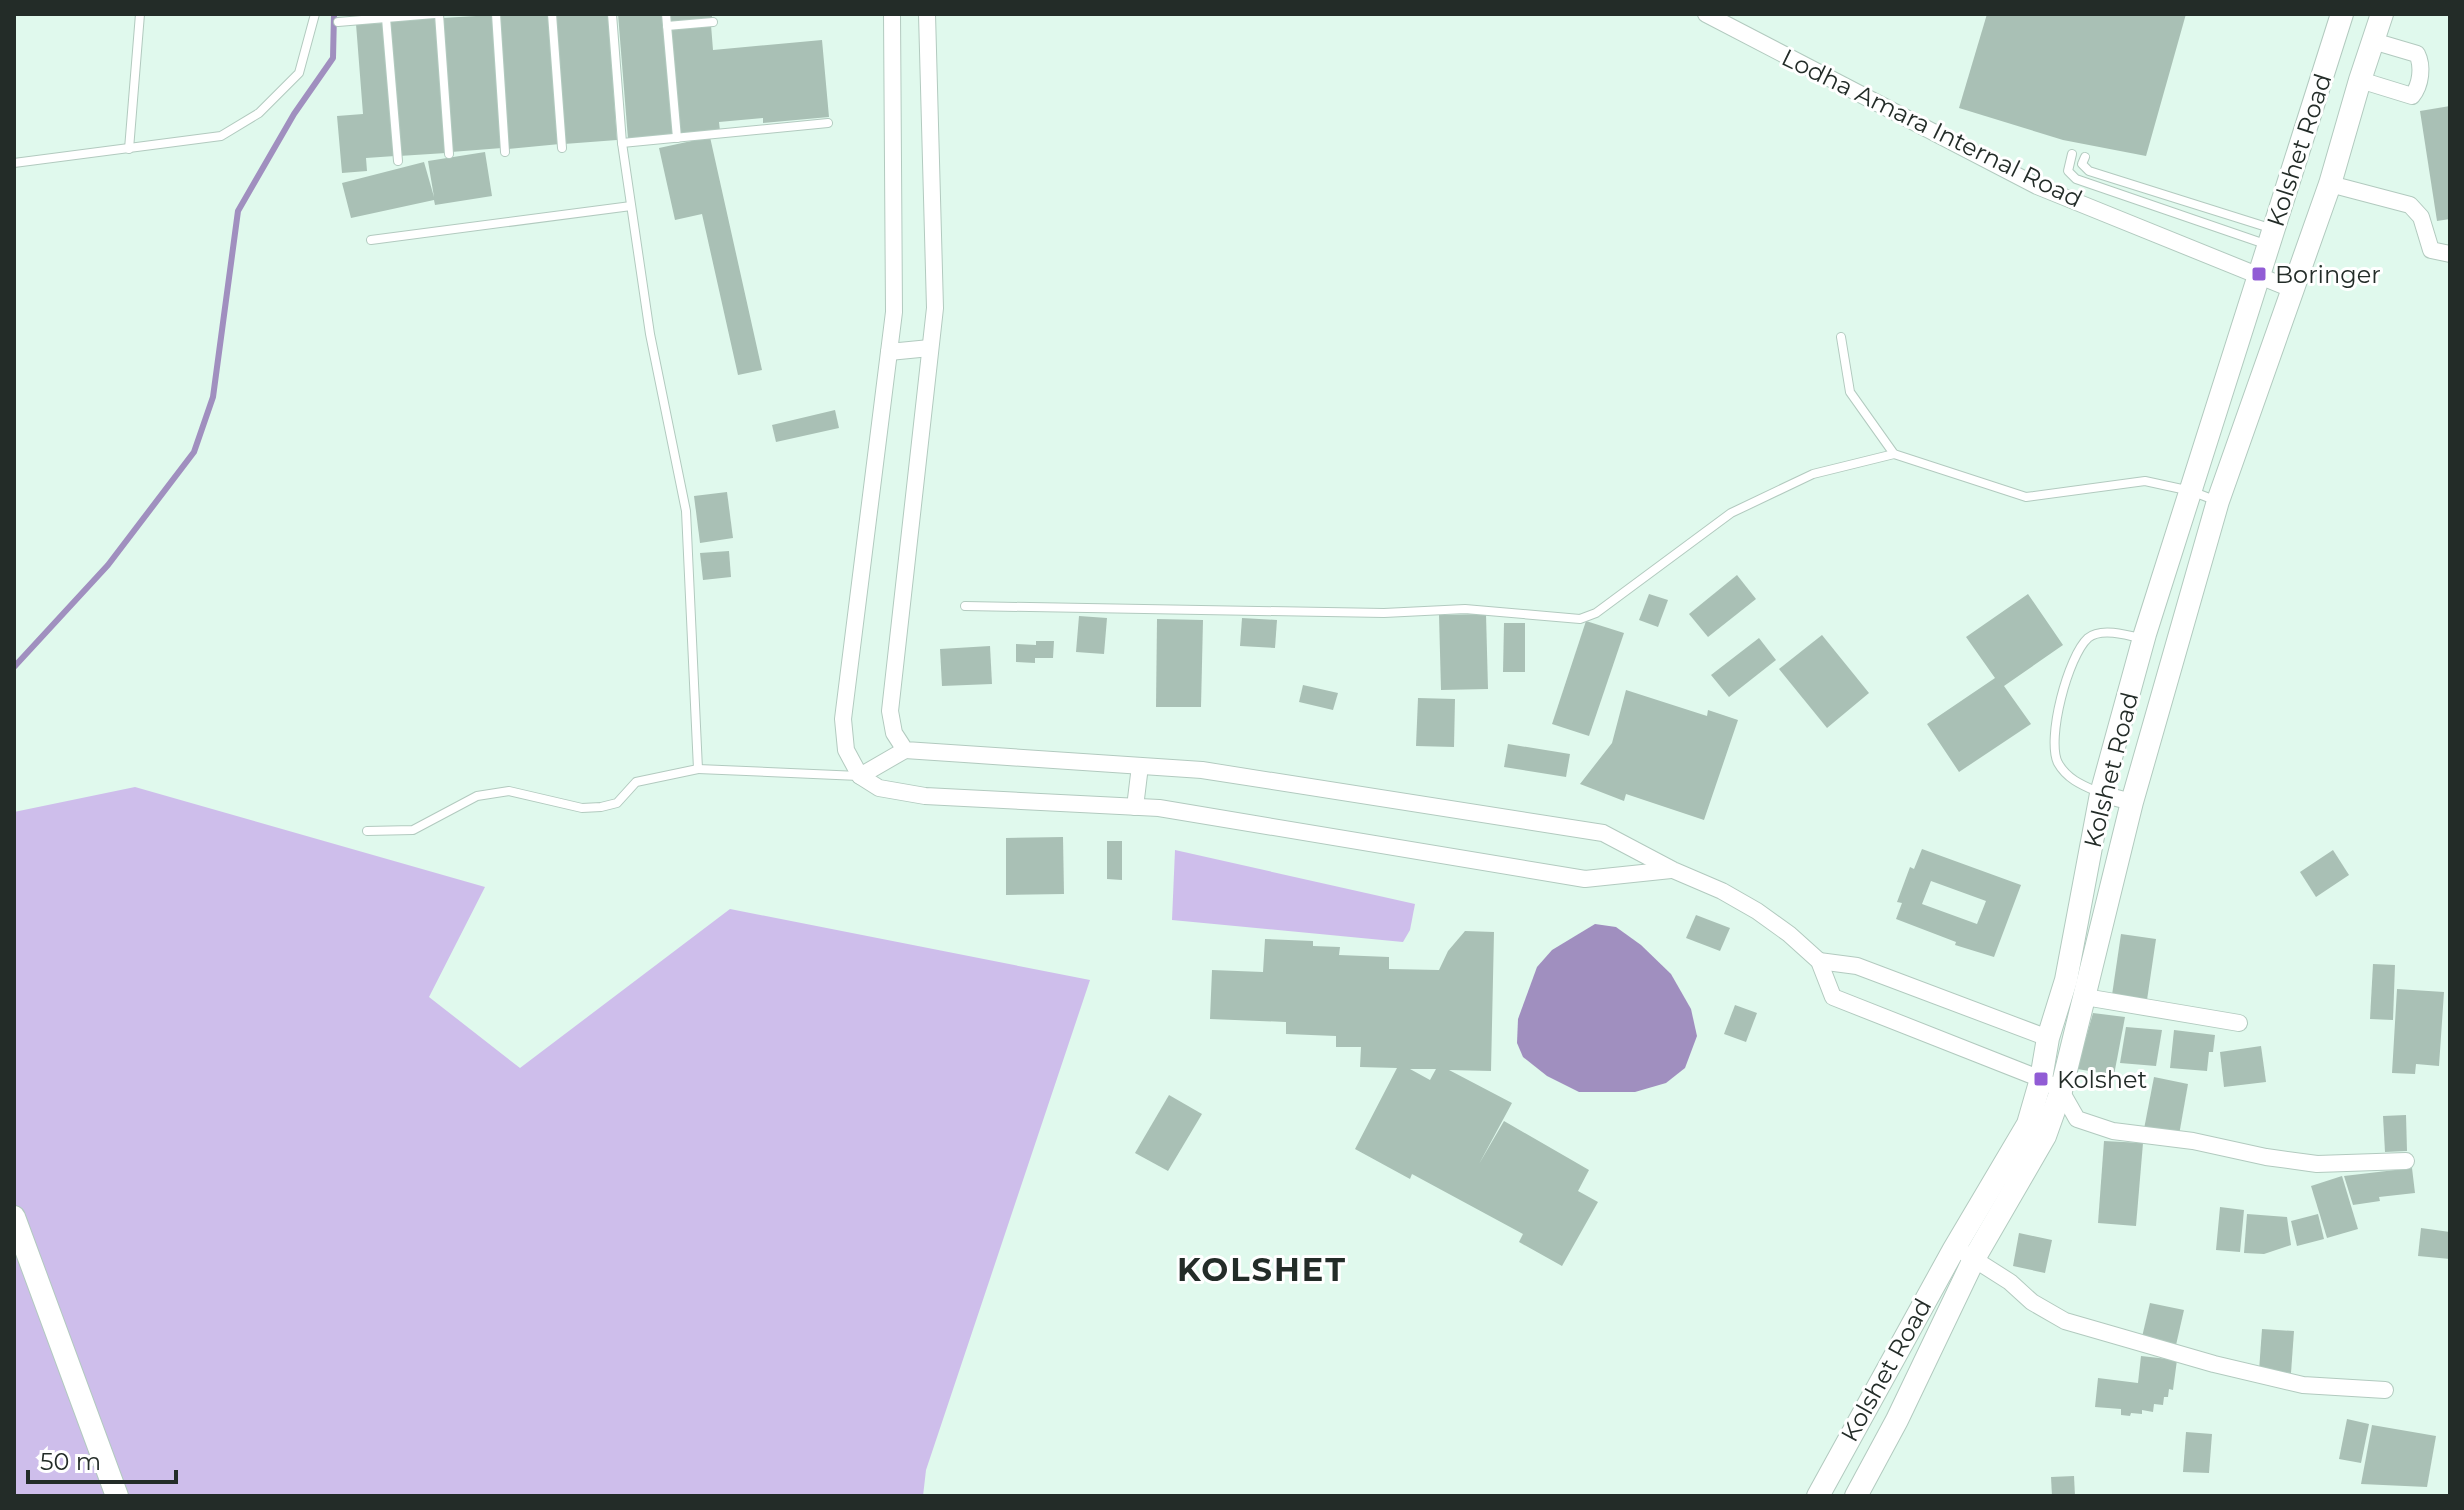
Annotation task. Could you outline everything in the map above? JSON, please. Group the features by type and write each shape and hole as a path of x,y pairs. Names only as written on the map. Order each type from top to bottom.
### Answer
{"street":[{"path":"892,14 894,312 843,719 846,750 860,776 879,788 925,796 1174,810 1585,879 1673,870"},
{"path":"905,750 894,733 890,711 935,308 927,14"},
{"name":"Lodha Amara Internal Road","path":"1707,14 2037,186 2294,290"},
{"name":"Kolshet Road","path":"1856,1496 1897,1420 1964,1253 2028,1124 2041,1079 2048,1038 2066,980 2101,794 2144,639 2342,14"},
{"name":"Kolshet Road","path":"1818,1496 1865,1406 1964,1253 2045,1136 2061,1091 2132,802 2218,501 2330,184 2382,14"},
{"path":"2360,80 2412,96 2416,91 2422,64 2417,54 2373,41"},
{"path":"2330,184 2410,205 2421,217 2431,250 2450,254"},
{"path":"889,352 930,348"},
{"path":"860,776 905,750 1202,770 1603,833 1757,911 1819,961 1833,997 2041,1079 2061,1091 2077,1119 2113,1131 2193,1141 2266,1157 2317,1164 2406,1161"},
{"path":"1135,807 1140,766"},
{"path":"2101,794 2132,802"},
{"path":"1819,961 1857,966 2048,1038"},
{"path":"2085,997 2239,1023"},
{"path":"14,1217 117,1496"},
{"path":"1964,1253 2010,1282 2032,1302 2065,1321 2214,1364 2303,1385 2385,1390"}],"lane":[{"path":"129,149 140,14"},
{"path":"14,163 221,136 259,113 299,73 315,14"},
{"path":"338,22 437,14 449,154"},
{"path":"496,14 505,152"},
{"path":"552,14 562,148"},
{"path":"612,14 622,143 650,334 686,511 698,769"},
{"path":"666,14 677,138"},
{"path":"384,17 398,161"},
{"path":"667,26 713,22"},
{"path":"622,143 828,123"},
{"path":"2072,154 2068,171 2076,179 2157,208 2271,237"},
{"path":"2085,157 2082,164 2089,171 2162,193 2271,237"},
{"path":"2157,208 2162,193"},
{"path":"371,240 631,206"},
{"path":"1841,337 1850,392 1894,454"},
{"path":"965,606 1384,613 1465,609 1580,619 1596,613 1731,513 1813,474 1894,454 2026,497 2145,481 2191,491 2218,501"},
{"path":"2101,794 2075,782 2058,763 2056,747 2061,700 2075,662 2089,638 2099,633 2144,639"},
{"path":"367,831 413,830 477,796 509,791 582,808 601,807 617,803 636,782 698,769 860,776"}],"shaded area":[{"path":"135,787 485,887 429,997 520,1068 730,909 1090,980 926,1470 923,1496 14,1496 14,812"},
{"path":"1175,850 1415,904 1410,930 1403,942 1172,920"},
{"path":"1595,924 1616,927 1641,945 1671,974 1691,1009 1697,1036 1685,1068 1666,1083 1635,1092 1579,1092 1547,1076 1523,1057 1517,1043 1518,1019 1537,967 1552,950"}],"building":[{"path":"497,14 551,14 560,144 507,149"},
{"path":"554,14 608,14 617,140 564,144"},
{"path":"618,14 665,14 675,135 628,139"},
{"path":"670,14 712,14 712,20 670,23"},
{"path":"1987,14 2186,14 2146,156 2063,140 1959,108"},
{"path":"493,15 502,148 451,152 442,18"},
{"path":"438,18 446,153 399,156 389,22"},
{"path":"385,23 395,156 366,158 367,171 342,173 337,116 363,114 356,24"},
{"path":"711,25 713,50 822,40 829,117 763,123 763,118 719,122 720,131 677,135 668,29"},
{"path":"2450,106 2450,219 2437,221 2420,111"},
{"path":"710,137 762,370 738,375 702,214 675,220 659,148"},
{"path":"485,152 492,196 435,205 434,200 351,218 342,183 424,162 434,197 428,161"},
{"path":"835,410 839,428 776,442 772,425"},
{"path":"727,492 733,538 700,543 694,496"},
{"path":"729,551 731,577 703,580 700,553"},
{"path":"1737,575 1756,599 1708,637 1689,614"},
{"path":"1649,594 1668,600 1658,627 1639,620"},
{"path":"2028,594 2063,645 2004,686 2031,724 1959,772 1927,724 1995,678 1966,637"},
{"path":"1486,614 1488,689 1441,690 1439,615"},
{"path":"1079,616 1107,618 1104,654 1076,652"},
{"path":"1242,618 1277,620 1275,648 1240,646"},
{"path":"1157,619 1203,620 1201,707 1156,707"},
{"path":"1586,621 1624,633 1589,736 1552,724"},
{"path":"1504,623 1525,623 1525,672 1503,672"},
{"path":"1822,635 1869,693 1827,728 1779,669"},
{"path":"1759,638 1776,660 1729,697 1711,675"},
{"path":"1036,641 1054,641 1053,658 1035,658 1035,663 1016,662 1016,644 1036,645"},
{"path":"990,646 992,684 942,686 940,649"},
{"path":"1303,685 1338,693 1333,710 1299,702"},
{"path":"1626,690 1707,716 1708,710 1738,720 1704,820 1626,794 1624,801 1580,784 1612,743"},
{"path":"1418,698 1455,699 1454,747 1416,746"},
{"path":"1508,744 1570,754 1566,777 1504,767"},
{"path":"1063,837 1064,894 1006,895 1006,838"},
{"path":"1107,841 1122,841 1122,880 1107,879"},
{"path":"1922,849 2021,885 1994,957 1955,945 1956,942 1896,919 1902,903 1897,902 1910,867 1914,869","holes":["1931,881 1986,901 1977,924 1922,904"]},
{"path":"2333,850 2349,875 2316,897 2300,872"},
{"path":"1696,915 1730,928 1720,951 1686,938"},
{"path":"1465,931 1494,932 1491,1071 1449,1070 1512,1103 1479,1164 1504,1121 1589,1170 1578,1191 1598,1202 1562,1266 1519,1242 1523,1234 1412,1174 1410,1179 1355,1149 1397,1068 1360,1067 1361,1047 1336,1047 1336,1036 1286,1034 1286,1022 1210,1019 1212,970 1263,972 1265,939 1313,941 1313,946 1340,947 1339,955 1389,957 1389,969 1439,970 1448,951","holes":["1410,1069 1436,1069 1430,1080"]},
{"path":"2121,934 2156,939 2147,1000 2112,995"},
{"path":"2373,964 2395,965 2393,1020 2370,1019"},
{"path":"2397,989 2444,992 2439,1066 2416,1064 2415,1074 2392,1073"},
{"path":"1735,1005 1757,1013 1746,1042 1724,1034"},
{"path":"2093,1013 2125,1017 2114,1075 2077,1069"},
{"path":"2126,1027 2162,1030 2156,1066 2120,1063"},
{"path":"2174,1030 2215,1035 2207,1071 2170,1068"},
{"path":"2261,1046 2266,1082 2224,1087 2220,1052"},
{"path":"2154,1077 2188,1084 2179,1135 2144,1129"},
{"path":"1169,1095 1202,1114 1168,1171 1135,1153"},
{"path":"2406,1115 2407,1151 2385,1152 2383,1116"},
{"path":"2104,1141 2143,1143 2136,1226 2098,1223"},
{"path":"2412,1168 2415,1193 2379,1197 2380,1201 2353,1205 2344,1176"},
{"path":"2342,1176 2358,1229 2327,1238 2311,1186"},
{"path":"2220,1207 2244,1210 2240,1252 2216,1250"},
{"path":"2247,1214 2287,1217 2291,1245 2264,1254 2244,1253"},
{"path":"2318,1214 2324,1239 2297,1246 2291,1221"},
{"path":"2421,1228 2450,1232 2450,1259 2418,1256"},
{"path":"2019,1233 2052,1240 2045,1273 2013,1266"},
{"path":"2150,1303 2184,1310 2176,1345 2142,1337"},
{"path":"2262,1329 2294,1331 2291,1373 2259,1371"},
{"path":"2141,1356 2177,1360 2173,1390 2169,1389 2163,1405 2154,1404 2153,1412 2142,1410 2142,1414 2131,1413 2130,1416 2121,1415 2121,1409 2095,1407 2098,1378 2138,1383"},
{"path":"2347,1419 2369,1424 2361,1463 2339,1459"},
{"path":"2372,1425 2436,1436 2427,1487 2361,1484"},
{"path":"2186,1432 2212,1434 2209,1473 2183,1472"},
{"path":"2074,1476 2075,1496 2052,1496 2051,1477"}],"waterway":[{"path":"14,667 108,565 194,452 213,397 238,211 294,114 333,58 334,14"}],"place":[{"name":"Boringer","path":"2259,274"},
{"name":"Kolshet","path":"2041,1079"}],"district":[{"name":"KOLSHET","path":"1262,1269"}]}
